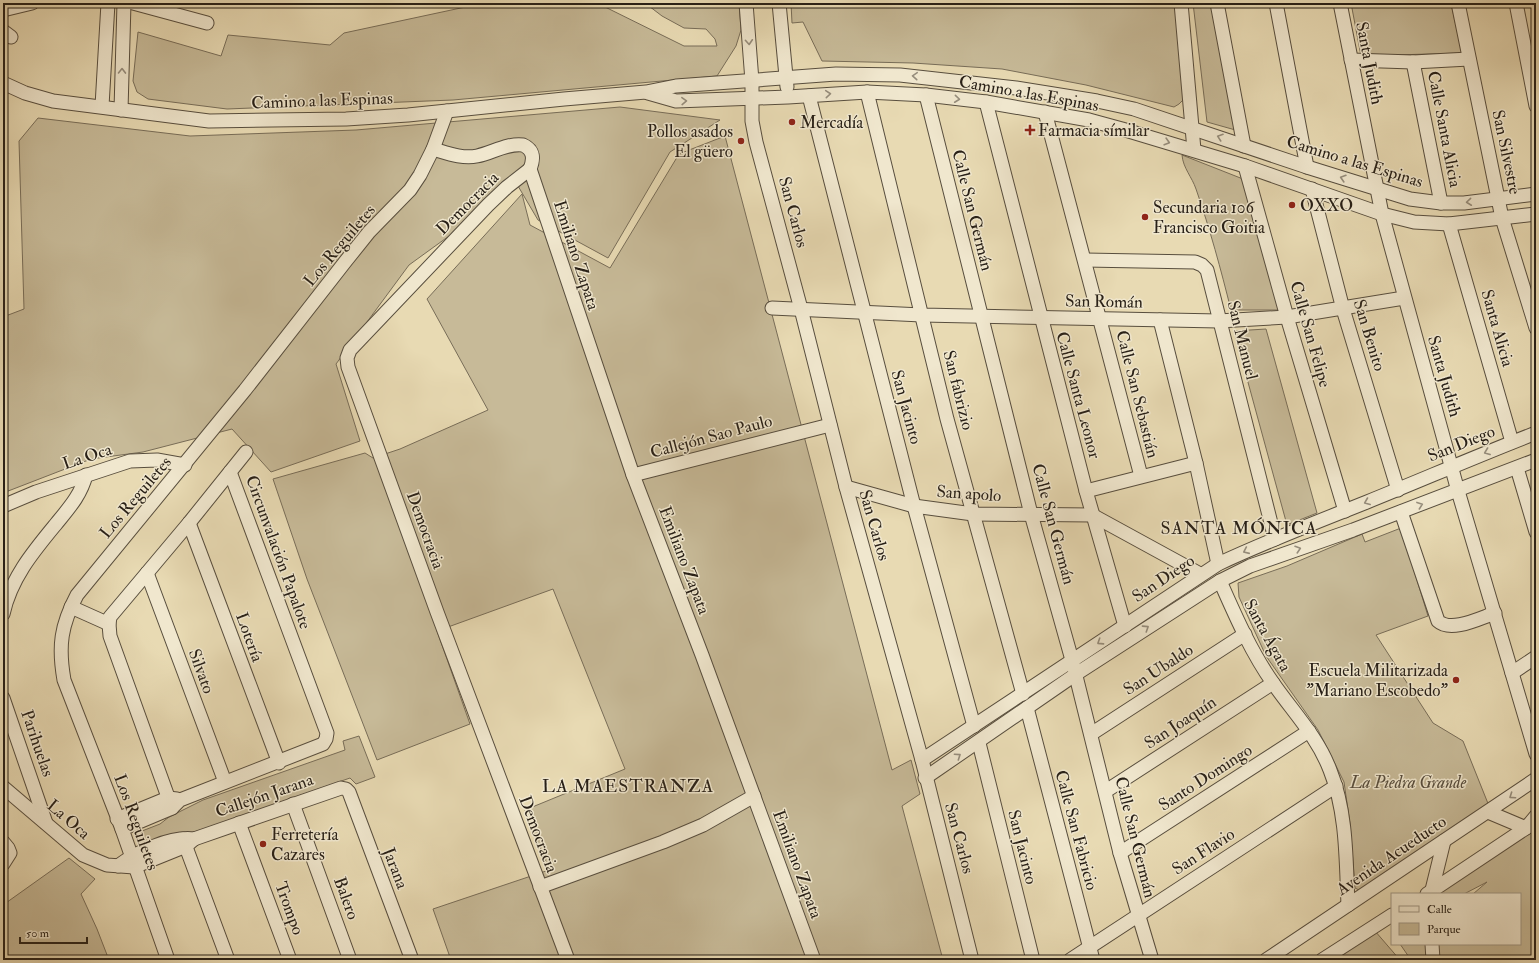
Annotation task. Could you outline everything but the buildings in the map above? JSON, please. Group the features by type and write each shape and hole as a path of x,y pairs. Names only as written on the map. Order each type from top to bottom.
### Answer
{"street":[{"path":"3,10 32,3"},
{"path":"102,106 108,3"},
{"path":"121,110 124,3"},
{"path":"133,3 207,23"},
{"name":"San Carlos","path":"746,3 752,81 752,121 756,142 801,309 846,487 922,760 925,778 972,960"},
{"path":"779,3 788,97"},
{"path":"1181,3 1194,150"},
{"path":"1217,3 1244,146"},
{"path":"1276,3 1307,167"},
{"name":"Santa Judith","path":"1340,3 1382,214 1458,491 1536,754"},
{"name":"San Silvestre","path":"1458,3 1502,218 1536,328"},
{"path":"1516,3 1536,106"},
{"path":"1351,60 1413,62 1469,59"},
{"name":"Calle Santa Alicia","path":"1413,62 1441,203"},
{"name":"Camino a las Espinas","path":"3,83 25,93 53,101 102,106 121,110 209,121 346,118 447,111 646,92 676,86 787,79 836,74 868,74 936,78 1097,101 1134,109 1307,167 1410,199 1441,203 1464,203 1536,194"},
{"name":"Camino a las Espinas","path":"646,92 676,101 788,97 867,92 926,95 986,102 1089,120 1245,166 1382,214 1414,222 1449,224 1536,214"},
{"name":"San fabrizio","path":"867,92 973,514 1023,694"},
{"name":"Calle San Germán","path":"926,95 1031,514 1076,674 1106,791 1120,853 1152,960"},
{"name":"San Jacinto","path":"809,96 863,312 974,726"},
{"name":"Calle Santa Leonor","path":"986,102 1092,514 1124,626"},
{"name":"Los Reguiletes","path":"168,960 120,824 64,680 60,660 61,641 66,616 78,595 96,572 185,465 295,328 344,262 410,190 420,175 433,149 447,111"},
{"name":"Calle San Sebastián","path":"1045,112 1141,476"},
{"name":"Emiliano Zapata","path":"433,149 462,157 492,152 511,145 523,145 531,151 533,156 530,169 633,475 814,960"},
{"name":"Calle San Felipe","path":"1245,166 1287,317 1345,511"},
{"name":"Democracia","path":"530,169 507,187 456,238 350,350 347,358 348,367 434,605 568,960"},
{"name":"San Benito","path":"1312,189 1343,309 1398,490"},
{"name":"Santa Alicia","path":"1449,224 1512,442"},
{"name":"San Manuel","path":"1085,260 1195,262 1202,264 1207,270 1275,539"},
{"name":"San Román","path":"772,308 922,315 1219,321 1287,317 1404,298"},
{"path":"1160,320 1196,463 1218,564"},
{"name":"Callejón Sao Paulo","path":"633,475 830,424"},
{"name":"San Diego","path":"922,760 1023,694 1200,574 1218,564 1275,539 1398,490 1452,466 1536,433"},
{"path":"230,472 246,452"},
{"name":"La Oca","path":"3,506 86,475 130,461 143,459 185,465"},
{"name":"San Diego","path":"925,778 1076,674 1220,581 1250,566 1353,530 1536,460"},
{"path":"1086,491 1196,463"},
{"path":"1516,468 1536,532"},
{"name":"Circunvalación Papalote","path":"109,624 110,617 230,472"},
{"name":"Circunvalación Papalote","path":"120,824 225,782 279,763 323,744 326,739 327,733 230,472"},
{"path":"3,614 6,598 14,581 33,552 74,502 83,486 86,475"},
{"name":"San apolo","path":"846,487 914,506 973,514 1092,514"},
{"path":"1401,512 1438,621 1442,624 1450,625 1495,613"},
{"path":"1092,514 1200,574"},
{"name":"Lotería","path":"189,523 279,763"},
{"name":"Silvato","path":"147,573 225,782"},
{"name":"Santa Ágata","path":"1220,581 1245,634 1273,683 1322,751 1336,786 1344,833 1348,905"},
{"path":"71,607 109,624 110,636 173,802"},
{"name":"San Ubaldo","path":"1091,734 1245,634"},
{"path":"1512,673 1536,657"},
{"name":"San Joaquín","path":"1106,791 1273,683"},
{"name":"Parihuelas","path":"3,698 46,823"},
{"name":"Calle San Fabricio","path":"1027,708 1093,960"},
{"name":"Santo Domingo","path":"1120,853 1309,731"},
{"name":"San Jacinto","path":"978,742 1033,960"},
{"name":"Avenida Acueducto","path":"1266,960 1536,779"},
{"name":"San Flavio","path":"1070,960 1138,914 1336,786"},
{"name":"Callejón Jarana","path":"133,861 239,822 341,788 346,789"},
{"name":"Jarana","path":"346,789 349,792 412,960"},
{"name":"La Oca","path":"5,792 46,823 83,855 107,866 118,866 133,861"},
{"path":"540,887 676,837 703,825 754,796"},
{"name":"Balero","path":"293,804 350,960"},
{"path":"1488,812 1526,828"},
{"path":"1429,893 1526,828 1536,816"},
{"name":"Trompo","path":"239,822 290,960"},
{"path":"188,841 228,960"},
{"path":"1429,893 1444,841"},
{"path":"3,842 10,853 3,864"},
{"path":"1322,960 1391,916"},
{"path":"1432,945 1433,960"}],"green space":[{"path":"484,3 597,3 684,46 717,46 715,39 706,29 684,28 662,16 645,3 739,3 741,30 736,46 717,76 453,100 227,109 148,99 137,92 133,81 138,32 221,56 228,35 330,45 344,33"},
{"path":"791,3 1178,3 1187,96 1174,107 1086,85 1002,69 913,63 822,61 803,22 792,23"},
{"path":"1193,3 1214,3 1239,131 1207,122"},
{"path":"1351,3 1451,3 1462,53 1361,56"},
{"path":"620,107 720,120 670,152 608,258 538,220 518,186 409,265 336,364 360,441 271,472 232,429 143,452 91,459 3,493 3,317 24,309 19,141 38,118 190,136 356,130"},
{"path":"725,136 892,770 911,760 920,794 902,806 943,960 451,960 433,909 549,870 525,810 625,769 553,589 437,631 470,724 377,760 307,579 273,479 365,453 373,458 400,449 488,410 427,299 522,194 530,225 610,268 679,154"},
{"path":"1182,155 1243,179 1282,304 1278,310 1231,310 1206,219 1194,185 1184,164"},
{"path":"1266,329 1317,513 1287,525 1234,331"},
{"name":"La Piedra Grande","path":"1401,528 1428,616 1376,635 1433,723 1463,741 1489,806 1359,890 1355,888 1350,824 1344,782 1318,730 1266,656 1239,597 1238,583 1287,566 1362,534 1365,542"},
{"path":"359,736 375,777 356,784 350,778 201,830 143,847 138,840 142,831 160,824 169,817 203,800 345,750 343,741"},
{"path":"1536,823 1536,960 1411,960 1401,945 1521,945 1521,893 1474,893 1487,882 1466,893 1428,893"},
{"path":"69,858 95,879 81,894 109,960 3,960 3,905"},
{"path":"1375,931 1400,960 1331,960"}],"place":[{"name":"Mercadía","path":"792,122"},
{"name":"Farmacia símilar","path":"1030,130"},
{"name":"Pollos asados El güero","path":"741,141"},
{"name":"OXXO","path":"1292,205"},
{"name":"Secundaria 106 Francisco Goitia","path":"1145,217"},
{"name":"Escuela Militarizada \"Mariano Escobedo\"","path":"1456,680"},
{"name":"Ferretería Cazares","path":"263,844"}],"district":[{"name":"SANTA MÓNICA","path":"1239,528"},
{"name":"LA MAESTRANZA","path":"628,786"}]}
